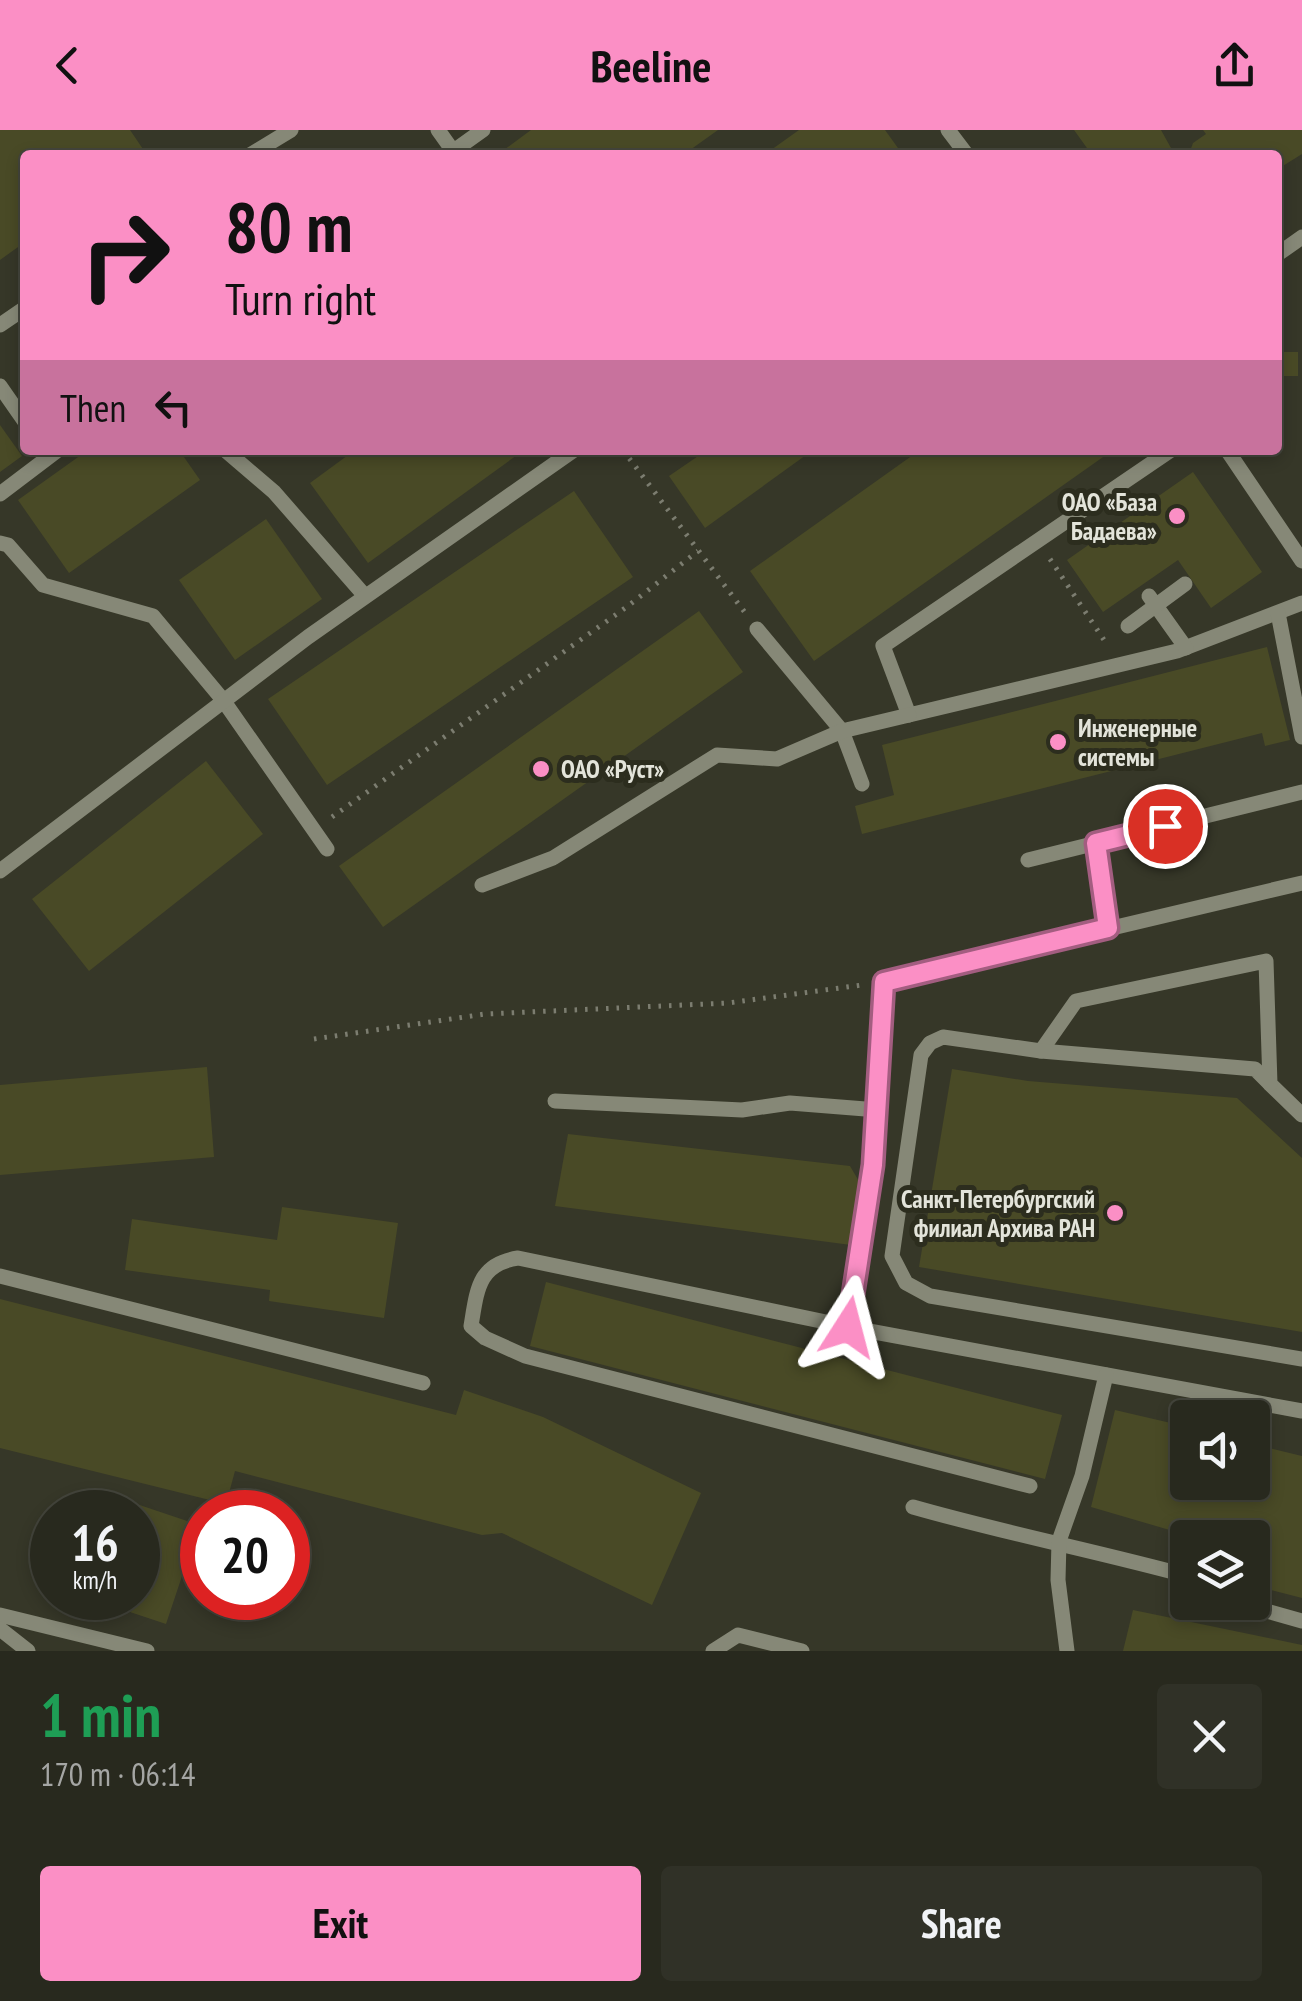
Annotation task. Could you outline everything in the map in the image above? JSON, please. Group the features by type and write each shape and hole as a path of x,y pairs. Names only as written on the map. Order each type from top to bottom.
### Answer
{"lane":[{"path":"258,150 290,130"},
{"path":"454,150 483,130"},
{"path":"0,386 20,415"},
{"path":"0,494 46,455"},
{"path":"231,455 274,492 365,596"},
{"path":"0,871 223,700 567,455"},
{"path":"909,715 883,646 1163,455"},
{"path":"1230,455 1302,562"},
{"path":"0,543 8,545 42,585 154,616 223,700 327,849"},
{"path":"1128,626 1152,600 1186,584"},
{"path":"1152,600 1186,648"},
{"path":"482,886 553,858 717,756 778,760 842,731 1186,648 1302,603"},
{"path":"1278,613 1302,737"},
{"path":"757,628 842,731 862,784"},
{"path":"1028,860 1302,792"},
{"path":"1096,843 1108,928"},
{"path":"848,1327 878,1110 884,982 1302,883"},
{"path":"1041,1051 1076,1001 1266,961 1270,1084"},
{"path":"1302,1115 1255,1069 1041,1051 943,1038 930,1043 922,1055 892,1256 906,1283 930,1296 1302,1359"},
{"path":"555,1100 742,1110 790,1103 878,1110"},
{"path":"1030,1486 525,1356 485,1338 472,1326 479,1279 496,1261 518,1258 848,1327 1302,1411"},
{"path":"0,1276 423,1383"},
{"path":"1066,1651 1058,1580 1059,1541 1082,1476 1106,1375"},
{"path":"913,1507 1026,1540 1059,1541 1170,1571"},
{"path":"1270,1612 1302,1621"},
{"path":"0,1614 147,1651"},
{"path":"0,1629 28,1651"},
{"path":"714,1651 738,1635 802,1651"}],"path":[{"path":"626,455 757,628"},
{"path":"1038,540 1120,665"},
{"path":"313,828 386,782 698,551"},
{"path":"314,1039 484,1014 728,1003 884,982"}],"building":[{"path":"0,130 130,130 144,150 20,150 20,246 0,260"},
{"path":"531,130 718,130 690,150 504,150"},
{"path":"799,130 885,130 899,150 771,150"},
{"path":"1074,130 1161,130 1171,148 1177,150 1088,150"},
{"path":"1203,130 1302,130 1302,154 1282,166 1282,150 1190,150 1193,143 1206,134"},
{"path":"1282,352 1298,352 1298,376 1282,376"},
{"path":"0,425 22,456 0,472"},
{"path":"81,455 182,455 200,480 69,573 18,500"},
{"path":"348,455 517,455 368,563 310,483"},
{"path":"700,455 806,455 705,528 669,476"},
{"path":"913,455 1106,455 814,661 750,571"},
{"name":"ОАО «База Бадаева»","path":"1193,472 1262,572 1211,608 1178,560 1103,612 1067,560"},
{"path":"574,491 633,577 327,785 268,699"},
{"path":"266,519 322,599 235,660 179,580"},
{"name":"ОАО «Руст»","path":"699,611 743,672 383,927 339,866"},
{"name":"Инженерные системы","path":"1267,647 1290,740 1265,746 1262,733 862,834 855,806 894,795 882,745"},
{"path":"206,761 263,834 89,971 32,899"},
{"path":"207,1067 214,1157 0,1175 0,1085"},
{"name":"Санкт-Петербургский филиал Архива РАН","path":"952,1069 1028,1081 1237,1098 1302,1158 1302,1332 919,1267"},
{"path":"568,1134 850,1166 860,1183 851,1245 555,1206"},
{"path":"282,1207 398,1223 384,1318 269,1301 270,1290 125,1270 132,1219 277,1240"},
{"path":"546,1282 1062,1415 1045,1479 530,1346"},
{"path":"0,1299 456,1415 464,1390 543,1417 701,1493 652,1605 502,1533 482,1535 235,1471 230,1490 180,1493 0,1448"},
{"path":"1115,1410 1170,1423 1170,1500 1270,1500 1270,1448 1302,1456 1302,1598 1270,1590 1270,1520 1170,1520 1170,1530 1091,1507"},
{"path":"160,1512 180,1519 180,1582 166,1624 154,1620 160,1620"},
{"path":"1133,1610 1302,1645 1302,1651 1123,1651"}],"place":[{"name":"ОАО «База Бадаева»","path":"1177,516"},
{"name":"Инженерные системы","path":"1058,742"},
{"name":"ОАО «Руст»","path":"541,769"},
{"name":"Санкт-Петербургский филиал Архива РАН","path":"1115,1213"}],"route":[{"path":"848,1327 873,1165 884,982 1108,928 1096,843 1165,826"}]}
